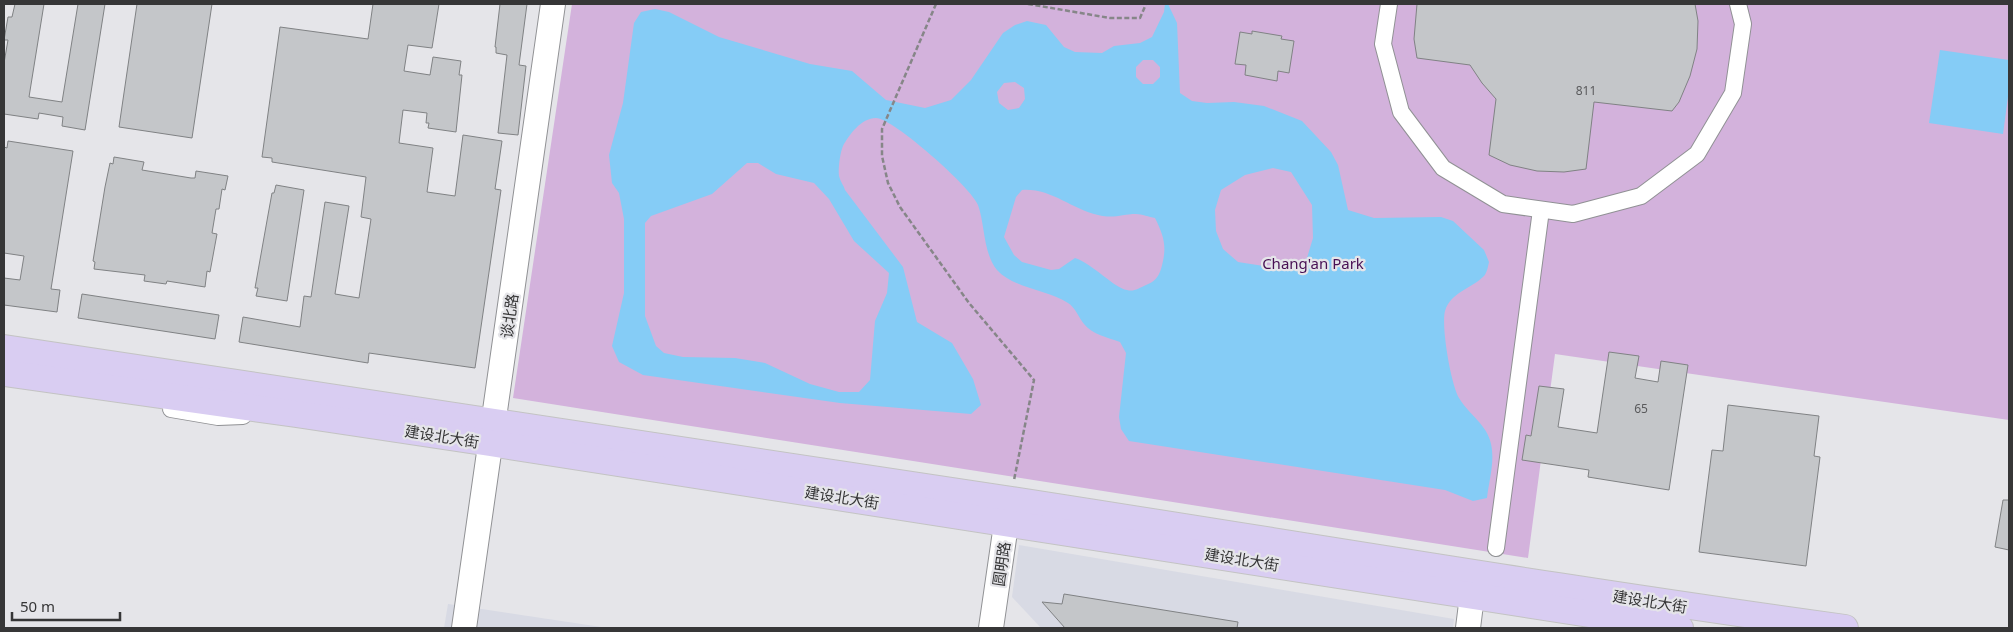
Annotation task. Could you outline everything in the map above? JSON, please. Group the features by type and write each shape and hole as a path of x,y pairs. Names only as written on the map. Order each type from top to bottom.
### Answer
{"main road":[{"path":"4,348 298,402"},
{"name":"建设北大街","path":"4,373 298,402 1008,511 1845,628"},
{"name":"建设北大街","path":"1008,511 1472,596 1680,628"}],"street":[{"name":"谈北路","path":"464,628 553,4"},
{"path":"1389,4 1384,44 1401,112 1443,168 1504,204 1573,214 1641,196 1697,154 1733,93 1743,24 1738,4"},
{"path":"1496,548 1541,210"},
{"path":"4,342 224,372 298,402"},
{"path":"4,380 218,417 298,402"},
{"name":"圆明路","path":"991,628 1008,511"},
{"path":"1468,628 1472,596"}],"path":[{"path":"936,4 882,129 882,156 888,183 900,207 969,303 1034,380 1008,511"},
{"path":"1028,4 1110,18 1140,18 1146,4"}],"shaded area":[{"path":"1019,545 1454,619 1453,628 1041,628 1012,597"},
{"path":"448,604 608,628 444,628"}],"green space":[{"name":"Chang'an Park","path":"572,4 2009,4 2009,420 1555,354 1528,558 513,398"}],"water":[{"path":"1165,4 1168,4 1177,23 1180,93 1192,101 1207,103 1234,102 1264,106 1302,121 1331,152 1338,165 1348,210 1374,218 1441,217 1453,221 1484,250 1489,262 1485,275 1452,299 1445,311 1444,329 1456,391 1463,404 1486,431 1491,444 1492,464 1487,498 1473,501 1445,490 1129,441 1121,429 1119,417 1126,353 1120,342 1100,335 1088,328 1068,303 1012,281 997,270 989,255 978,205 973,196 948,170 914,141 885,121 876,118 861,124 852,132 846,142 840,157 840,178 845,190 903,267 917,322 952,343 973,379 981,405 971,414 840,403 643,375 619,362 612,346 624,293 624,219 619,193 612,183 609,155 623,103 634,23 641,12 655,9 669,12 719,37 810,64 852,71 886,100 925,108 951,100 971,80 1003,33 1015,25 1027,21 1046,25 1064,47 1075,52 1102,53 1114,46 1140,43 1152,37 1164,12","holes":["1143,60 1153,60 1160,67 1160,77 1153,84 1143,84 1136,77 1136,67","1015,82 1024,88 1025,99 1019,108 1008,110 999,103 997,92 1004,83","747,163 758,163 776,174 814,183 829,199 854,241 889,273 887,293 875,321 870,380 859,392 839,392 810,384 765,363 735,358 683,357 664,353 656,346 645,316 645,223 651,216 712,194","1273,168 1291,172 1312,205 1313,238 1307,258 1289,266 1270,267 1238,262 1223,249 1216,231 1215,210 1221,190 1245,175","1022,190 1032,190 1052,195 1098,215 1141,214 1155,218 1163,237 1164,255 1159,275 1151,282 1130,290 1116,285 1089,265 1075,258 1059,269 1051,270 1022,262 1014,255 1004,237 1016,197"]},
{"path":"1940,50 2009,60 2009,89 2003,134 1929,123"}],"building":[{"path":"15,4 44,4 29,97 62,102 78,4 105,4 85,130 62,126 63,117 39,113 38,119 4,114 4,63 8,40 4,40 8,17 12,17"},
{"path":"137,4 212,4 192,138 119,127"},
{"path":"373,4 439,4 432,48 408,45 404,71 430,75 433,57 461,61 459,75 462,75 456,132 428,128 429,123 426,123 427,113 403,110 399,143 433,148 427,192 455,196 463,135 502,141 495,189 501,190 475,368 369,353 368,363 239,342 243,317 300,327 304,296 311,297 325,202 349,206 335,294 359,298 371,219 361,217 366,177 272,162 272,158 262,157 280,27 368,39"},
{"path":"500,4 527,4 519,65 526,66 518,135 498,133 507,55 496,53 495,47"},
{"path":"1417,4 1695,4 1698,21 1697,49 1690,76 1679,102 1672,111 1594,102 1586,169 1564,172 1537,171 1510,165 1489,155 1496,99 1470,65 1417,58 1414,39"},
{"path":"1252,31 1282,36 1281,39 1294,41 1289,73 1278,71 1277,81 1245,75 1246,65 1235,64 1240,32 1252,34"},
{"path":"8,141 73,151 51,289 60,290 57,312 4,305 4,278 20,280 24,256 4,253 4,147 7,148"},
{"path":"114,157 144,162 142,170 191,178 195,178 196,171 228,176 225,190 222,189 219,209 216,209 212,233 217,234 210,272 207,271 205,287 167,281 166,284 144,281 145,275 94,269 95,262 93,261 105,187 110,163 113,164"},
{"path":"276,185 304,190 287,301 256,296 258,288 255,288 272,193 274,193"},
{"path":"82,294 219,315 215,339 78,318"},
{"path":"1609,352 1639,356 1635,378 1658,382 1661,361 1688,365 1669,490 1588,477 1589,470 1522,460 1526,435 1531,436 1539,386 1564,389 1558,427 1597,433"},
{"path":"1728,405 1819,416 1814,456 1820,457 1806,566 1699,552 1712,450 1723,451"},
{"path":"2003,500 2009,500 2009,550 1995,547"},
{"path":"1064,594 1238,622 1237,628 1065,628 1042,602 1062,604"}]}
